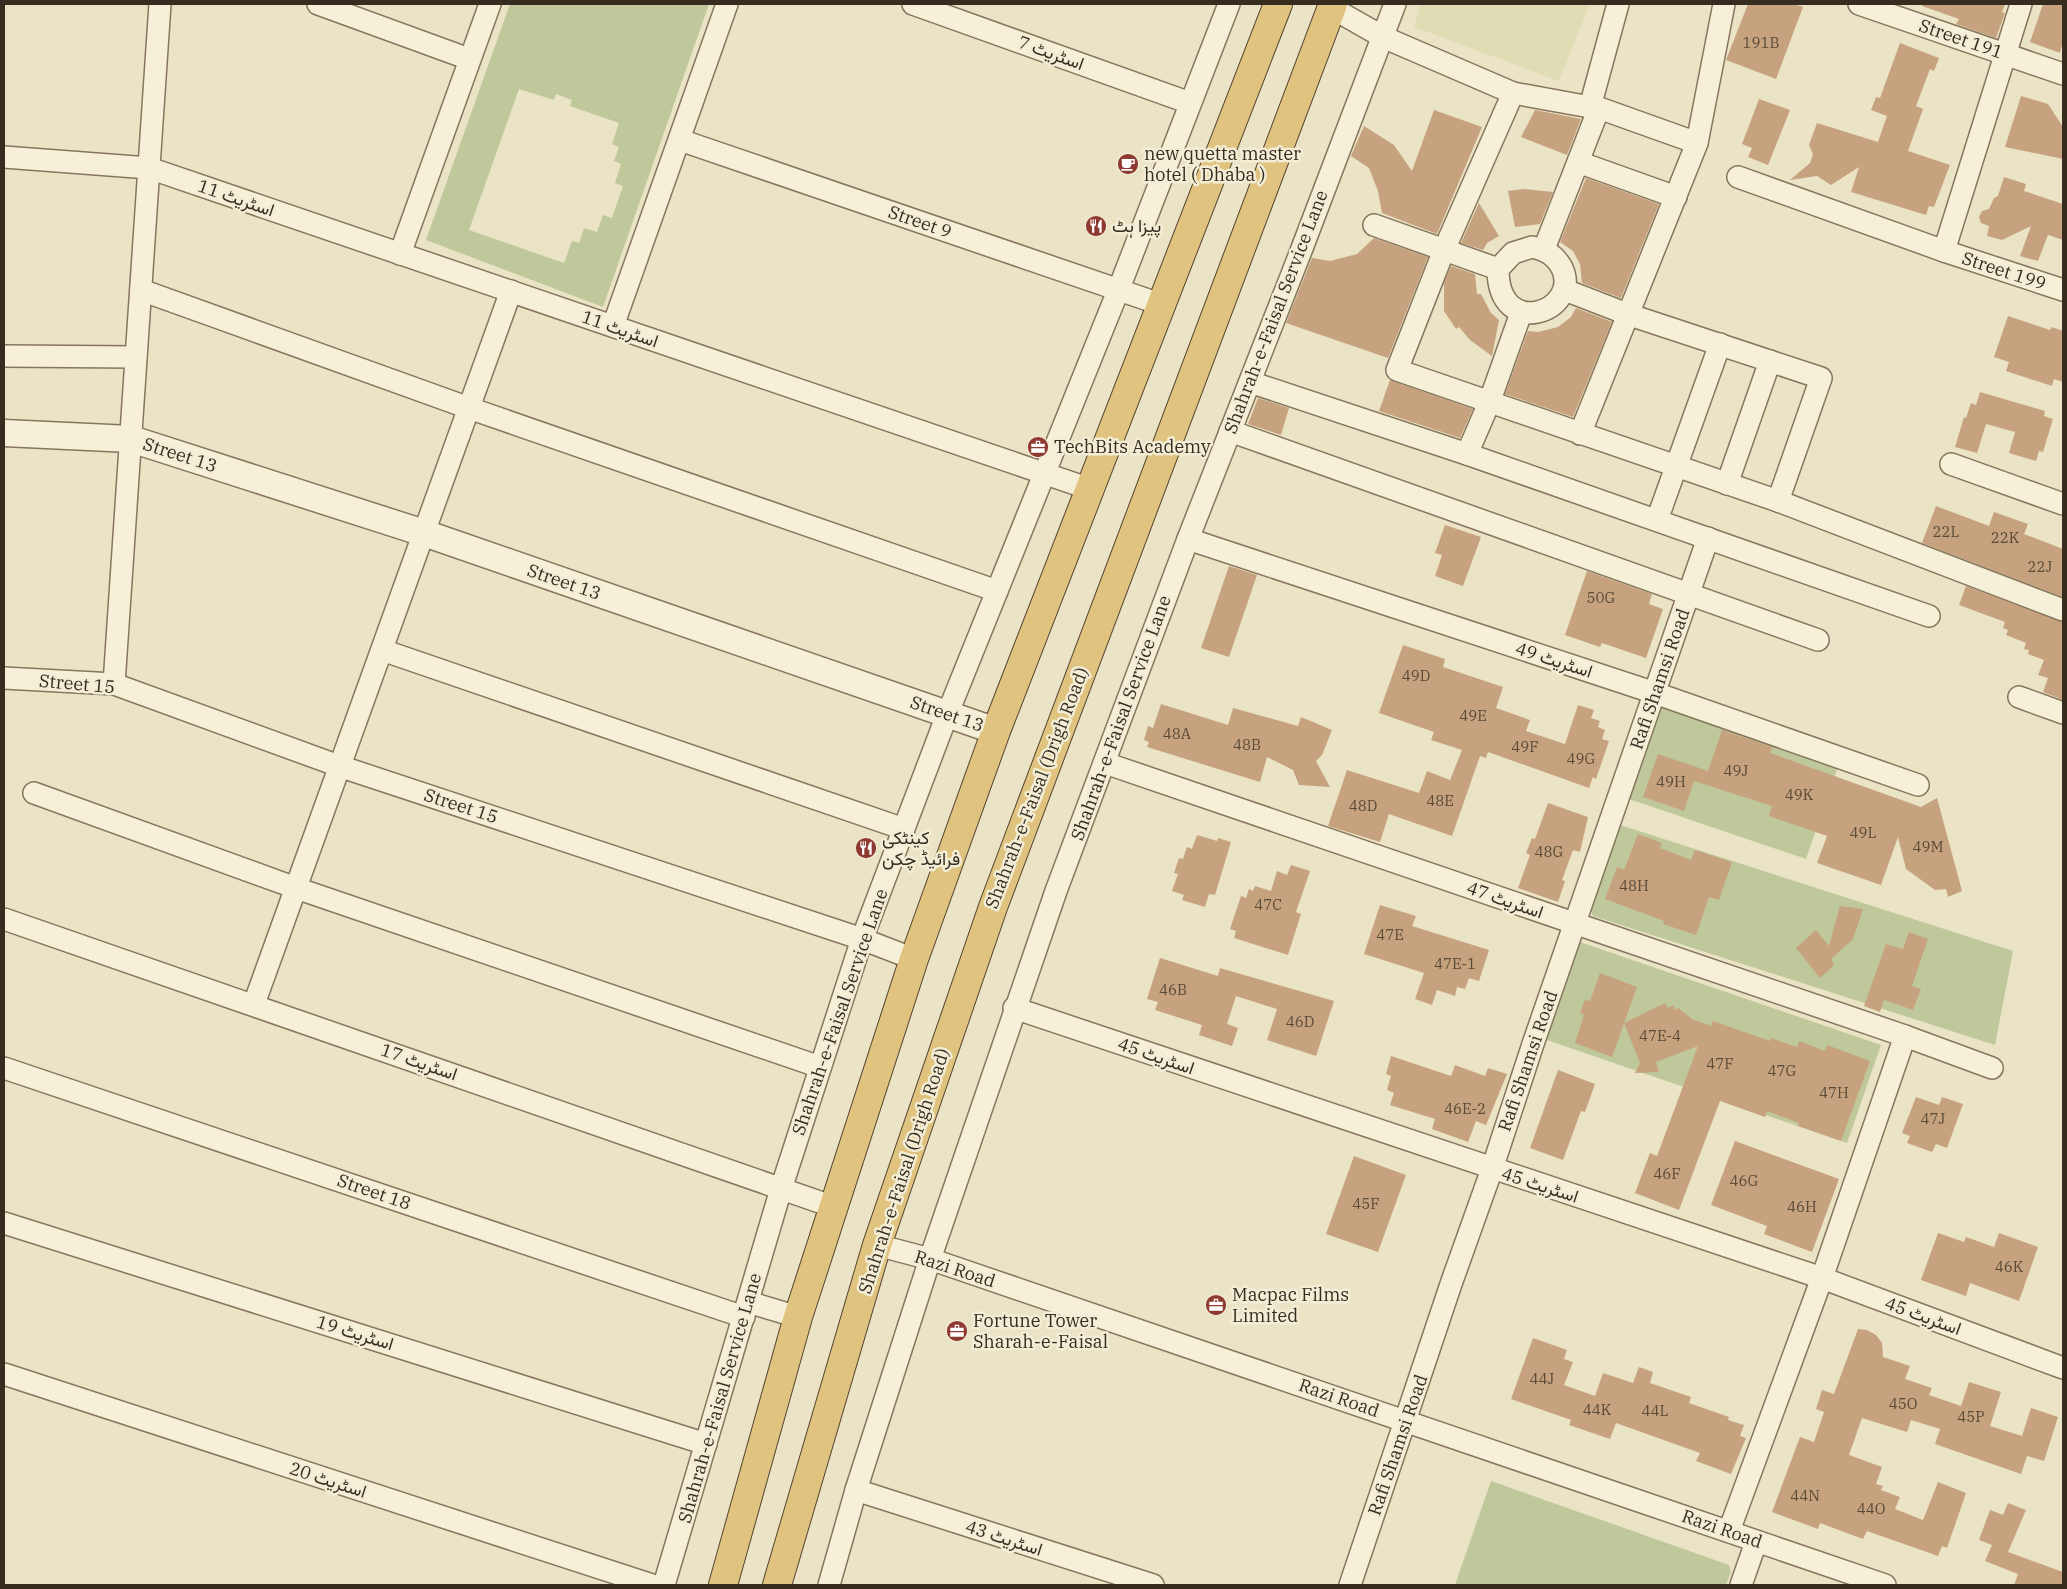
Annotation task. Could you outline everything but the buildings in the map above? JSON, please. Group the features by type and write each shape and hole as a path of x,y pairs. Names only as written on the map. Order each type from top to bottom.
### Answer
{"highway":[{"path":"723,1585 798,1317 914,959 996,731 1160,304 1278,4"},
{"name":"Shahrah-e-Faisal (Drigh Road)","path":"777,1585 877,1244 996,898 1333,6"}],"street":[{"path":"114,684 160,4"},
{"path":"318,4 469,59"},
{"path":"400,254 490,4"},
{"path":"613,326 727,4"},
{"name":"اسٹریٹ 7","path":"913,4 1190,103"},
{"name":"Shahrah-e-Faisal Service Lane","path":"664,1585 781,1189 862,939 948,715 1118,291 1229,4"},
{"name":"Shahrah-e-Faisal Service Lane","path":"829,1585 856,1490 930,1259 1014,1008 1188,540 1395,4"},
{"path":"1544,249 1578,162 1594,108 1618,4"},
{"path":"1580,434 1697,143 1724,4"},
{"name":"Street 191","path":"1859,4 2063,74"},
{"path":"1944,251 2021,4"},
{"path":"1333,6 1383,37 1513,93 1594,108 1697,143"},
{"path":"1513,93 1444,250 1397,370 1778,501 2063,610"},
{"name":"Street 9","path":"680,140 1160,304"},
{"name":"اسٹریٹ 11","path":"4,157 149,168 1090,489"},
{"path":"1578,162 1676,197"},
{"name":"Street 199","path":"1738,177 1944,251 2063,290"},
{"path":"1374,225 1498,269"},
{"path":"1532,247 1544,249 1557,259 1564,272 1565,290 1556,303 1542,312 1521,313 1511,307 1501,294 1498,269 1513,252 1532,247"},
{"path":"141,290 469,408 998,591"},
{"path":"1565,290 1628,314 1821,378 1778,501"},
{"path":"254,1004 511,291"},
{"path":"1467,454 1489,403 1521,313"},
{"path":"1657,520 1720,344"},
{"path":"4,356 136,357"},
{"path":"1727,484 1770,361"},
{"path":"1250,382 1467,454 1928,616"},
{"path":"1230,431 1818,640"},
{"name":"Street 13","path":"4,433 131,439 424,533 996,731"},
{"path":"1951,464 2063,504"},
{"name":"Rafi Shamsi Road","path":"1350,1585 1407,1420 1451,1284 1708,538"},
{"name":"اسٹریٹ 49","path":"1188,540 1655,693 1918,785"},
{"path":"382,650 904,829"},
{"name":"Street 15","path":"4,678 114,684 339,766 862,939 914,959"},
{"path":"2019,697 2063,713"},
{"name":"اسٹریٹ 47","path":"1105,763 1905,1036 1992,1068"},
{"path":"34,793 296,888 820,1067"},
{"name":"اسٹریٹ 17","path":"4,919 254,1004 834,1207"},
{"name":"اسٹریٹ 45","path":"1014,1008 1822,1278 2063,1368"},
{"path":"1729,1531 1822,1278 1905,1036"},
{"name":"Street 18","path":"4,1068 746,1309 798,1317"},
{"name":"اسٹریٹ 19","path":"4,1222 706,1444"},
{"name":"Razi Road","path":"877,1244 930,1259 1407,1420 1885,1585"},
{"name":"اسٹریٹ 20","path":"4,1374 652,1585"},
{"name":"اسٹریٹ 43","path":"856,1490 1153,1585"},
{"path":"1741,1585 1756,1542"}],"shaded area":[{"path":"1420,4 1590,4 1559,81 1414,27"}],"green space":[{"path":"510,4 709,4 603,307 426,240","holes":["519,89 554,100 556,94 572,100 570,106 619,123 612,144 619,147 614,161 621,164 615,183 623,186 612,218 603,215 597,232 584,228 579,243 572,241 564,263 469,230"]},
{"path":"1658,703 1839,764 1806,859 1626,798"},
{"path":"1617,824 2013,951 1995,1045 1593,916 1589,907"},
{"path":"1577,941 1881,1045 1847,1143 1544,1039"},
{"path":"1491,1481 1729,1565 1731,1572 1726,1585 1455,1585"}],"place":[{"name":"new quetta master hotel ( Dhaba )","path":"1128,164"},
{"name":"پیزا ہٹ","path":"1096,226"},
{"name":"TechBits Academy","path":"1038,447"},
{"name":"کینٹکی فرائیڈ چکن","path":"866,848"},
{"name":"Macpac Films Limited","path":"1216,1305"},
{"name":"Fortune Tower Sharah-e-Faisal","path":"957,1331"}]}
